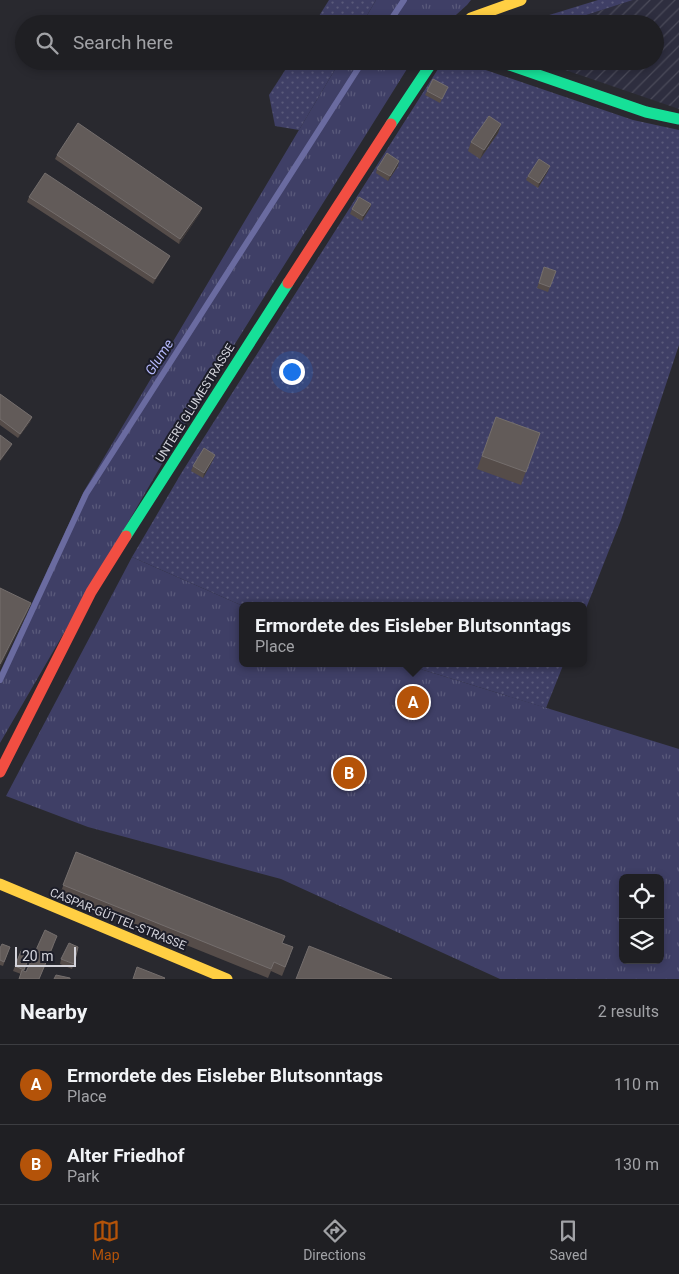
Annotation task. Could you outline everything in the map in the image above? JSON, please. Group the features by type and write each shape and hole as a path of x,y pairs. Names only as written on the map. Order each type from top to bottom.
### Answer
{"street":[{"path":"480,15 521,0"},
{"name":"UNTERE GLUMESTRASSE","path":"0,772 92,592 340,201 427,70"},
{"path":"524,70 646,112 679,119"},
{"name":"CASPAR-GÜTTEL-STRASSE","path":"0,884 227,979"}],"shaded area":[{"path":"633,0 679,0 679,109 565,70 664,70 664,15 586,15"}],"green space":[{"path":"329,0 376,0 367,15 320,15"},
{"path":"376,0 471,0 456,15 367,15"},
{"path":"598,0 633,0 586,15 549,15"},
{"path":"285,70 335,70 299,130 275,126 269,95"},
{"path":"335,70 406,70 191,414 0,743 0,672 84,491"},
{"path":"437,70 486,70 633,120 679,130 679,345 621,520 587,606 587,602 239,602 239,604 132,557 182,472"},
{"path":"132,557 239,604 239,667 414,667 679,749 679,979 500,979 281,879 88,827 6,796"},
{"path":"414,667 562,667 546,708"}],"building":[{"path":"433,79 448,87 442,99 427,91"},
{"path":"489,116 501,124 484,150 471,142"},
{"path":"78,123 202,208 180,239 57,155"},
{"path":"387,153 399,161 390,176 377,169"},
{"path":"539,159 550,166 539,183 528,176"},
{"path":"45,173 170,256 155,279 29,197"},
{"path":"359,197 371,204 363,216 352,209"},
{"path":"544,267 556,271 550,287 539,283"},
{"path":"0,394 32,417 20,434 0,419"},
{"path":"496,417 540,433 526,472 482,456"},
{"path":"0,435 12,444 0,460"},
{"path":"204,448 215,455 204,473 193,466"},
{"path":"0,588 31,603 0,664"},
{"path":"76,852 285,936 282,943 293,947 285,967 274,962 271,969 63,885"},
{"path":"45,930 57,936 39,979 19,979 22,970 26,972"},
{"path":"69,943 78,947 74,964 61,959"},
{"path":"2,944 10,947 4,962 0,960"},
{"path":"309,946 392,979 296,979"},
{"path":"21,951 30,955 24,970 15,966"},
{"path":"137,967 165,978 133,979"},
{"path":"56,975 70,978 70,979 54,979"}],"waterway":[{"name":"Glume","path":"394,15 404,0"},
{"name":"Glume","path":"0,680 86,494 357,70"}],"traffic: fast":[{"path":"391,124 427,70"},
{"path":"524,70 646,112 679,119"},
{"path":"126,536 288,283"}],"traffic: slow":[{"path":"479,15 521,0"},
{"path":"0,884 227,979"}],"traffic: jam":[{"path":"288,283 391,124"},
{"path":"0,772 91,592 126,536"}],"place":[{"name":"Ermordete des Eisleber Blutsonntags","path":"413,702"},
{"name":"Alter Friedhof","path":"349,773"}]}
